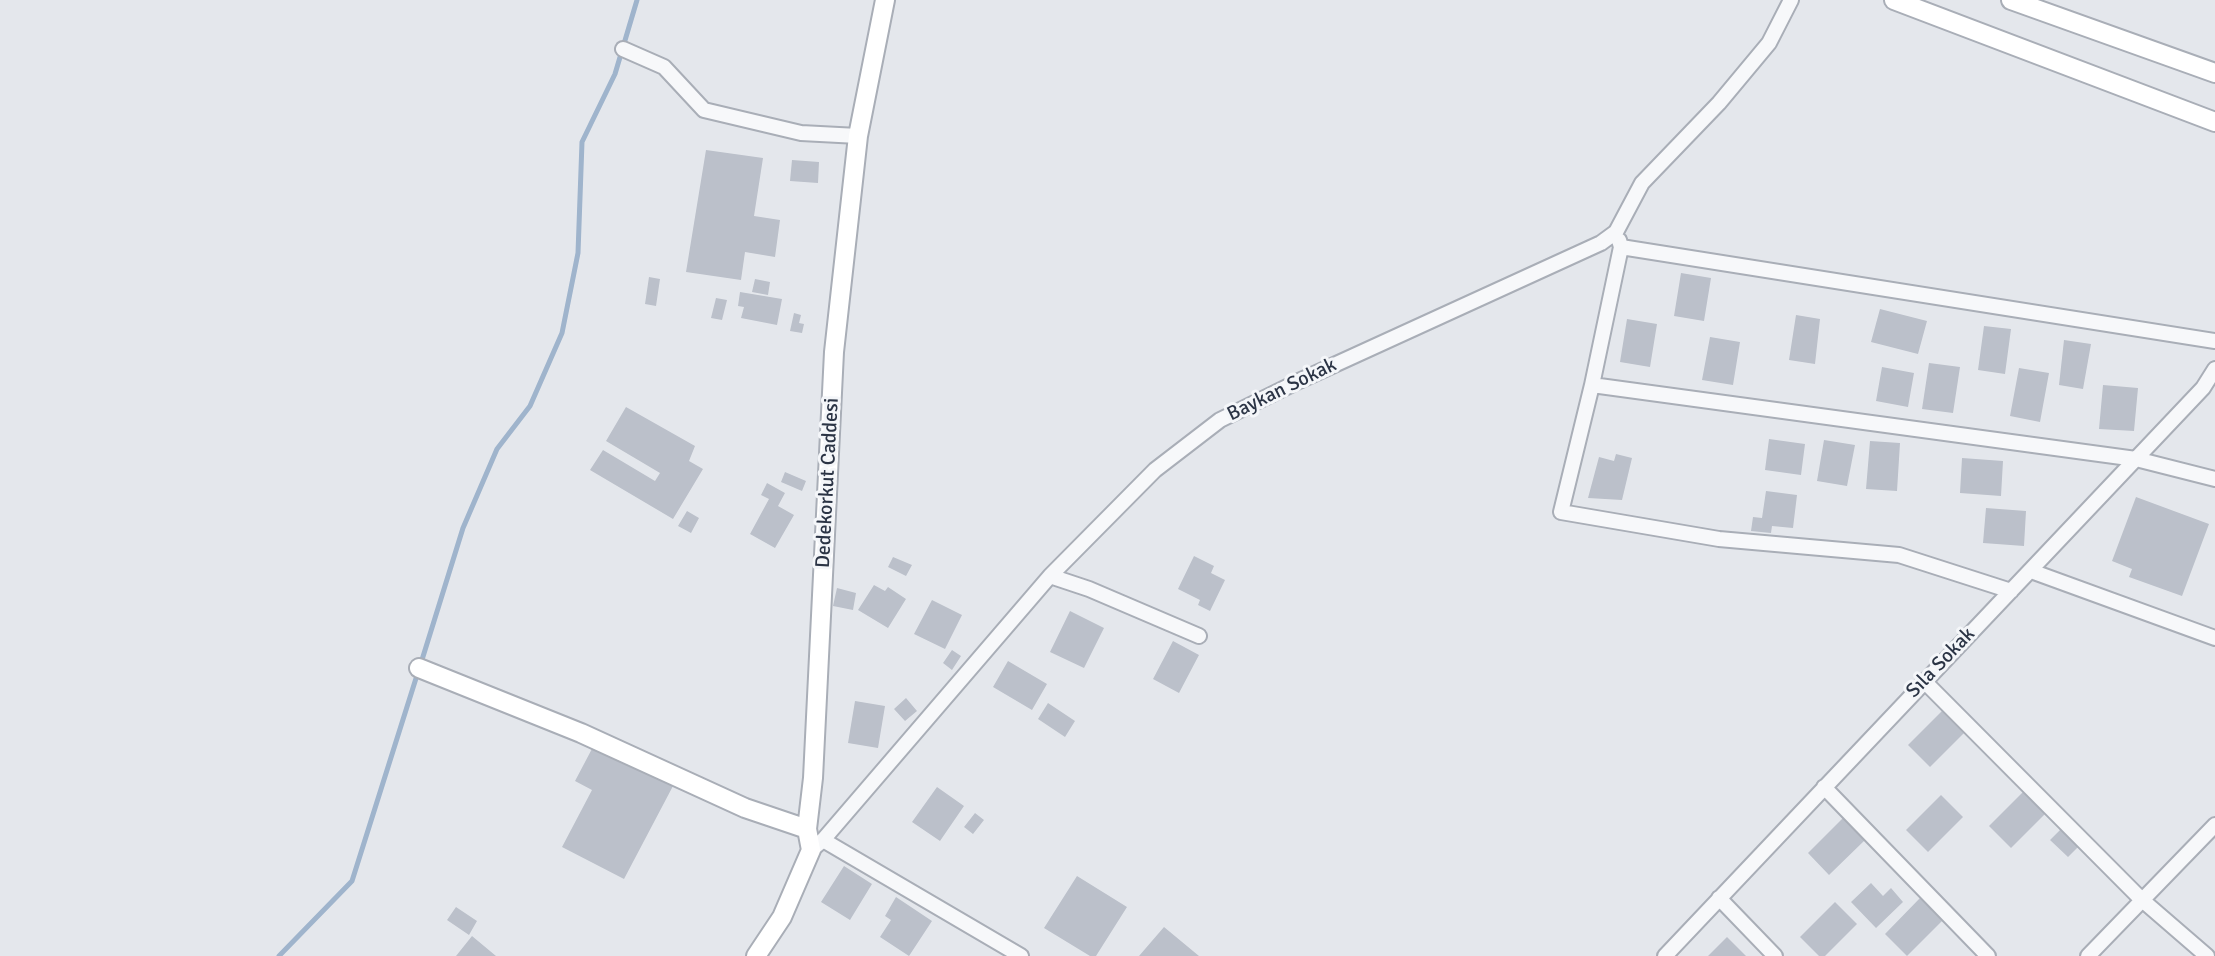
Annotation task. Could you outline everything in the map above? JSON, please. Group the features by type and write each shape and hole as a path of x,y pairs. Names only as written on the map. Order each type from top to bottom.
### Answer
{"street":[{"name":"Dedekorkut Caddesi","path":"756,956 782,917 814,839 813,778 834,352 858,136 885,0"},
{"path":"1791,0 1769,43 1719,103 1642,183 1619,239 1592,385 1561,512 1719,539 1899,555 2011,591"},
{"path":"1894,0 2215,122"},
{"path":"2011,0 2215,73"},
{"path":"623,49 664,67 704,110 801,133 858,136"},
{"path":"1619,239 2215,341"},
{"name":"Baykan Sokak","path":"814,839 1050,576 1155,470 1220,420 1601,243 1619,239"},
{"name":"Sıla Sokak","path":"1665,956 2203,388 2215,369"},
{"path":"1592,385 2136,459 2215,479"},
{"path":"2031,571 2215,638"},
{"path":"1050,576 1089,589 1199,636"},
{"path":"419,668 581,733 814,839 1021,956"},
{"path":"1924,681 2141,899 2207,956"},
{"path":"1824,787 1988,956"},
{"path":"2088,956 2215,825"},
{"path":"1719,898 1775,956"}],"building":[{"path":"706,150 763,158 754,216 780,220 775,257 745,252 741,280 686,272"},
{"path":"792,160 819,162 818,183 790,181"},
{"path":"1681,273 1711,278 1704,321 1674,316"},
{"path":"649,277 660,279 656,306 645,304"},
{"path":"755,279 770,282 768,295 752,292"},
{"path":"740,292 782,299 777,325 741,318 744,307 738,306"},
{"path":"716,298 727,300 722,320 711,318"},
{"path":"1880,309 1927,321 1918,354 1871,342"},
{"path":"794,313 801,315 799,323 804,324 802,333 790,331"},
{"path":"1796,315 1820,319 1815,364 1789,360"},
{"path":"1627,319 1657,324 1650,367 1620,362"},
{"path":"1984,326 2011,329 2005,374 1978,370"},
{"path":"1710,337 1740,342 1733,385 1702,380"},
{"path":"2064,340 2091,344 2083,389 2059,385"},
{"path":"1929,363 1960,367 1953,413 1922,409"},
{"path":"1882,367 1914,373 1908,407 1876,401"},
{"path":"2019,368 2049,373 2040,422 2010,416"},
{"path":"2103,385 2138,388 2134,431 2099,429"},
{"path":"626,407 695,446 689,461 703,469 673,519 590,470 603,450 655,481 660,473 606,441"},
{"path":"1769,439 1805,444 1801,475 1765,470"},
{"path":"1824,440 1855,445 1847,486 1817,481"},
{"path":"1870,441 1900,443 1897,491 1866,489"},
{"path":"1616,454 1632,458 1622,500 1588,498 1599,457 1614,461"},
{"path":"1962,458 2003,461 2001,496 1960,493"},
{"path":"785,472 806,481 802,491 781,482"},
{"path":"767,483 785,493 778,506 794,515 775,548 750,534 769,499 761,495"},
{"path":"1766,491 1797,495 1793,528 1772,526 1771,533 1751,531 1753,517 1762,518"},
{"path":"2136,497 2209,524 2182,596 2129,577 2132,569 2112,561"},
{"path":"1986,508 2026,511 2024,546 1983,543"},
{"path":"687,511 699,518 691,533 678,526"},
{"path":"1194,556 1214,566 1211,573 1225,580 1210,611 1198,605 1200,600 1178,589"},
{"path":"893,557 912,565 906,576 888,567"},
{"path":"874,585 885,591 888,587 906,599 888,628 858,610"},
{"path":"837,588 856,593 853,610 833,606"},
{"path":"932,600 962,615 945,649 914,634"},
{"path":"1070,611 1104,628 1084,668 1050,652"},
{"path":"1173,641 1199,655 1179,693 1153,679"},
{"path":"952,650 961,656 952,670 943,663"},
{"path":"1008,661 1047,684 1032,710 993,687"},
{"path":"906,698 917,711 905,721 894,709"},
{"path":"855,701 885,706 878,748 848,743"},
{"path":"1048,703 1075,721 1065,737 1038,719"},
{"path":"1943,710 1965,732 1930,767 1908,745"},
{"path":"594,745 673,786 624,879 562,847 592,790 575,781"},
{"path":"937,787 964,806 940,841 912,822"},
{"path":"2024,791 2046,813 2011,848 1989,826"},
{"path":"1941,795 1963,817 1928,852 1906,830"},
{"path":"975,813 984,820 973,834 964,827"},
{"path":"1843,818 1865,840 1829,875 1808,853"},
{"path":"2061,829 2079,846 2068,857 2050,840"},
{"path":"844,866 872,884 850,920 821,902"},
{"path":"1077,876 1127,907 1096,956 1090,956 1044,928"},
{"path":"1871,883 1883,896 1891,888 1903,902 1876,928 1851,902"},
{"path":"896,897 932,921 909,956 880,937 891,920 885,916"},
{"path":"1920,898 1942,921 1907,956 1885,934"},
{"path":"1835,902 1857,924 1825,956 1819,956 1800,937"},
{"path":"456,907 477,921 469,935 447,920"},
{"path":"1164,927 1199,956 1139,956"},
{"path":"472,936 496,956 456,956"},
{"path":"1727,937 1746,956 1708,956"}],"waterway":[{"path":"421,663 463,528 497,449 530,406 562,333 578,253 582,142 615,74 637,0"},
{"path":"279,956 352,881 418,672"}]}
